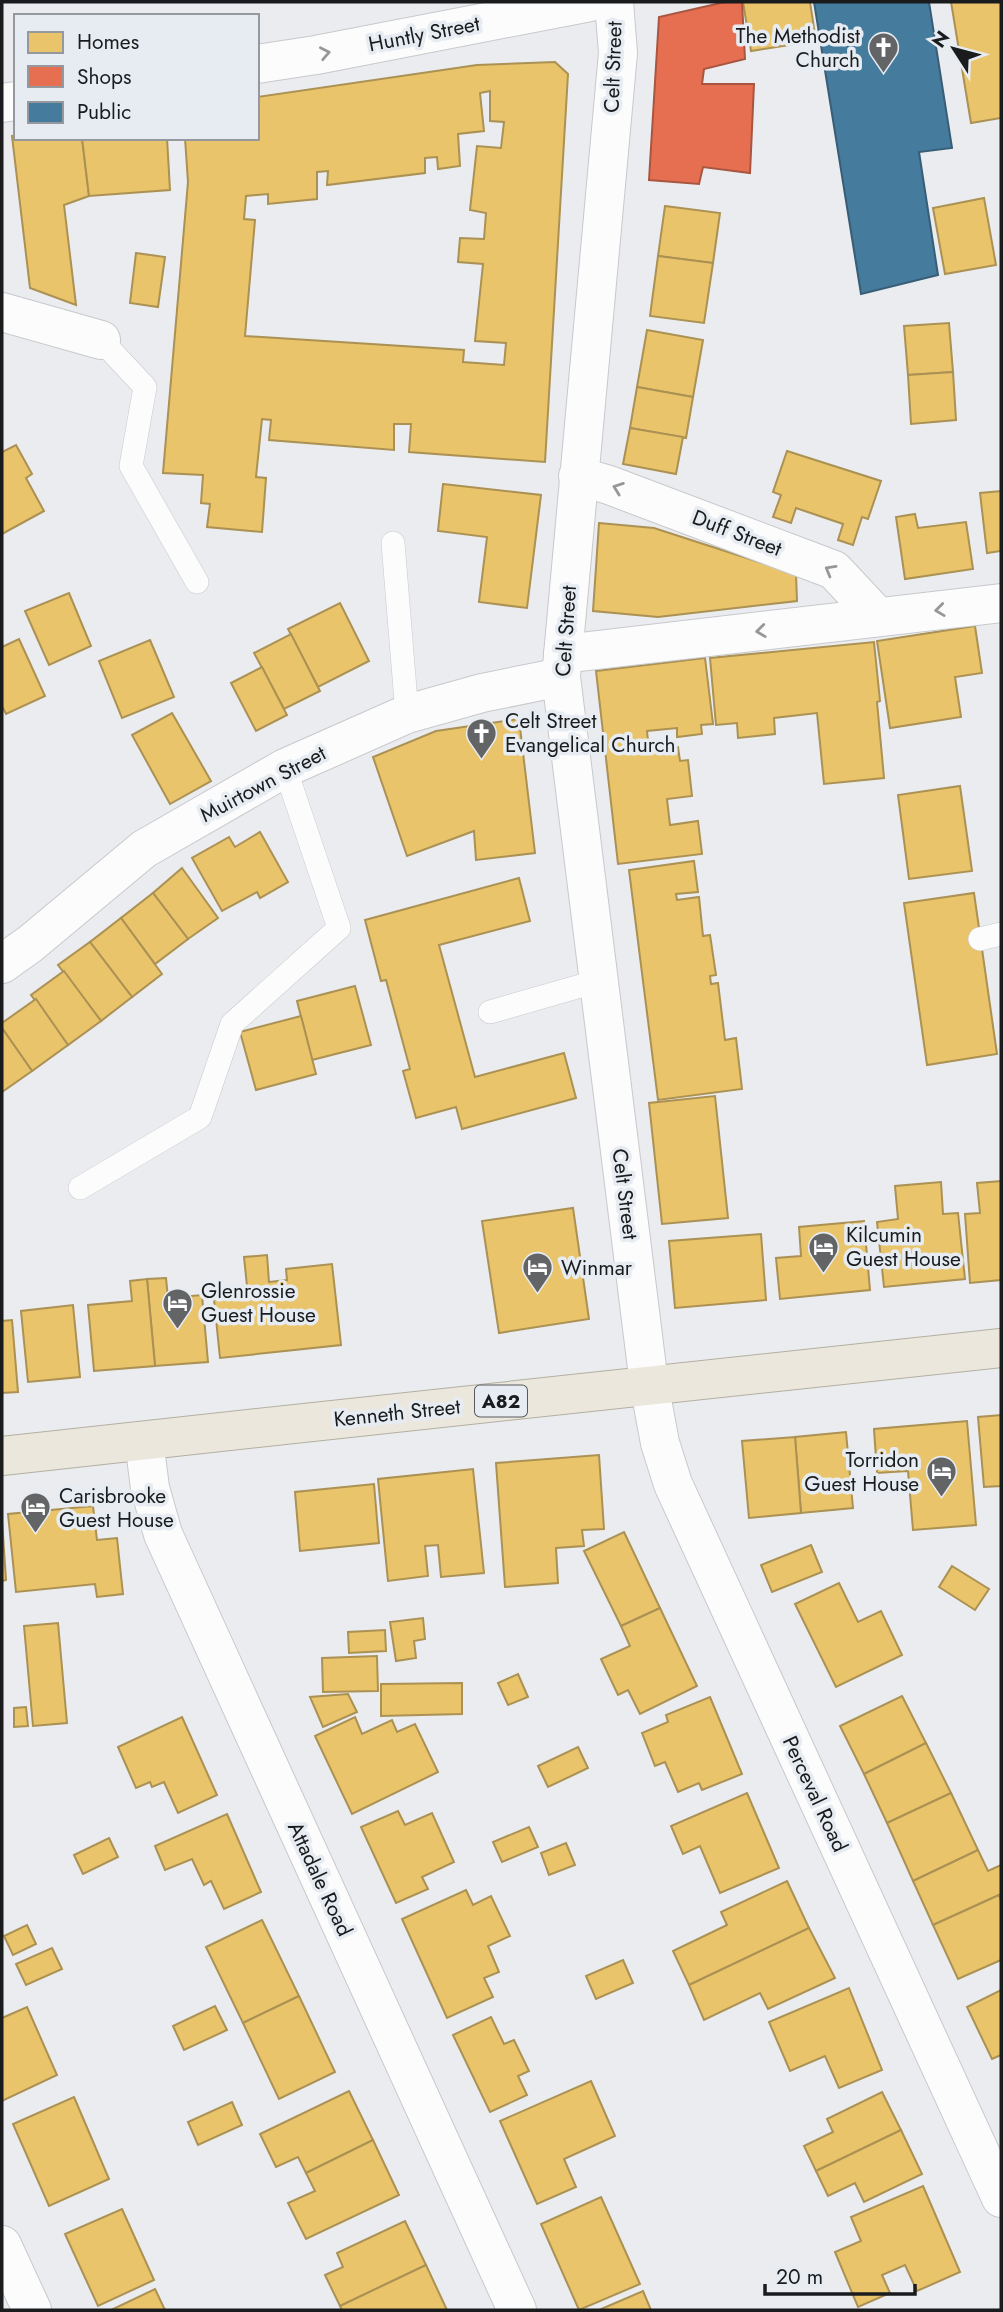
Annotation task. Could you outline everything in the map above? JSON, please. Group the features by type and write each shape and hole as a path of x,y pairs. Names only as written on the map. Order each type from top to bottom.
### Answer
{"highway":[{"name":"Kenneth Street","path":"2,1456 1001,1348"}],"street":[{"name":"Huntly Street","path":"259,64 590,2"},
{"name":"Celt Street","path":"614,2 618,53 562,666 598,981 649,1384"},
{"path":"2,312 101,340"},
{"name":"Duff Street","path":"578,476 609,485 834,570 878,617"},
{"name":"Muirtown Street","path":"2,964 144,849 285,768 407,714 482,693 562,666 878,617 1001,603"},
{"name":"Perceval Road","path":"649,1384 660,1443 673,1484 1001,2198"},
{"name":"Attadale Road","path":"144,1441 150,1488 163,1534 517,2310"},
{"path":"2,2245 32,2310"}],"lane":[{"path":"101,340 145,387 131,466 198,582"},
{"path":"393,544 407,714"},
{"path":"80,1188 200,1117 232,1024 339,928 285,768"},
{"path":"490,1012 598,981"}],"building: Homes":[{"path":"743,2 810,2 816,41 751,51"},
{"path":"951,2 1001,2 1001,118 971,123"},
{"path":"555,62 568,74 545,462 409,452 411,424 394,424 394,450 269,440 271,420 262,419 256,477 266,478 262,532 207,527 210,504 201,503 203,475 163,473 188,182 185,140 259,140 259,97 477,65","holes":["490,91 490,121 504,122 501,148 477,146 470,210 486,213 484,239 460,238 458,262 483,264 475,341 506,343 504,365 463,362 464,350 245,336 255,220 244,219 246,196 268,194 268,204 317,199 317,172 328,171 327,185 425,173 425,158 437,157 438,169 460,166 458,134 484,131 480,93"]},
{"path":"12,136 14,140 82,140 89,196 64,205 76,305 30,288"},
{"path":"82,140 167,140 170,190 89,196"},
{"path":"984,198 996,265 945,274 933,208"},
{"path":"665,206 720,213 713,263 658,256"},
{"path":"136,253 165,257 158,307 130,303"},
{"path":"658,256 713,263 704,323 650,316"},
{"path":"949,323 953,372 908,375 904,326"},
{"path":"647,330 703,340 693,397 637,387"},
{"path":"953,372 956,420 911,424 908,375"},
{"path":"637,387 693,397 686,438 630,428"},
{"path":"630,428 683,437 676,474 623,464"},
{"path":"16,445 32,474 26,478 44,511 2,534 2,452"},
{"path":"787,451 881,481 868,519 862,517 853,545 838,540 843,524 796,508 791,523 773,517 781,495 773,492"},
{"path":"443,484 541,495 527,608 479,602 487,537 438,531"},
{"path":"1001,491 1001,551 987,553 980,493"},
{"path":"915,514 918,528 966,522 973,569 905,579 896,517"},
{"path":"599,523 654,528 796,574 797,601 658,617 593,611"},
{"path":"69,593 91,646 49,665 25,611"},
{"path":"340,603 369,661 318,687 288,629"},
{"path":"975,626 982,673 955,677 961,717 890,728 877,641"},
{"path":"291,634 320,691 284,709 254,653"},
{"path":"19,639 45,696 6,714 2,706 2,647"},
{"path":"150,640 174,697 122,718 99,661"},
{"path":"874,642 884,778 824,784 817,713 774,718 775,734 738,738 737,723 716,725 710,658"},
{"path":"705,658 713,724 701,725 702,734 677,737 677,728 647,731 649,750 678,747 680,761 688,760 692,796 667,799 670,825 698,821 702,854 618,864 596,671"},
{"path":"262,667 287,715 256,731 231,683"},
{"path":"172,713 211,781 170,804 132,735"},
{"path":"519,719 535,853 476,860 474,831 407,856 373,757 436,731"},
{"path":"960,786 972,871 909,879 898,795"},
{"path":"260,832 288,882 260,898 257,892 222,911 192,858 229,837 235,847"},
{"path":"694,861 698,892 676,894 677,900 699,897 703,936 710,935 716,975 710,976 711,984 718,983 725,1040 736,1038 742,1089 658,1100 629,870"},
{"path":"182,868 218,918 188,939 153,893"},
{"path":"519,878 530,921 439,945 475,1077 564,1053 576,1098 462,1129 456,1107 416,1118 403,1071 410,1069 386,980 381,981 365,920"},
{"path":"153,893 188,939 155,964 121,918"},
{"path":"974,893 997,1054 927,1065 904,903"},
{"path":"121,918 162,974 132,997 90,942"},
{"path":"90,942 132,997 101,1021 58,965"},
{"path":"64,971 101,1021 68,1045 31,995"},
{"path":"355,986 371,1045 312,1060 297,1001"},
{"path":"36,999 68,1045 32,1071 2,1028 2,1023"},
{"path":"301,1016 316,1074 256,1090 240,1032"},
{"path":"2,1028 32,1071 2,1092"},
{"path":"715,1096 728,1218 662,1224 649,1103"},
{"path":"1001,1181 1001,1280 970,1283 965,1214 980,1213 977,1183"},
{"path":"941,1182 943,1214 958,1213 965,1279 884,1287 877,1222 898,1219 895,1186"},
{"path":"573,1208 589,1319 499,1333 482,1221"},
{"name":"Kilcumin Guest House","path":"864,1221 870,1290 780,1299 776,1258 801,1256 799,1227"},
{"path":"761,1234 766,1300 675,1308 669,1241"},
{"path":"267,1255 269,1282 287,1280 286,1269 332,1264 341,1345 220,1358 213,1290 247,1286 244,1257"},
{"name":"Glenrossie Guest House","path":"166,1278 168,1298 202,1295 208,1362 155,1366 147,1279"},
{"path":"147,1279 155,1366 94,1371 88,1305 132,1301 130,1281"},
{"path":"73,1305 80,1377 28,1382 21,1311"},
{"path":"12,1320 18,1392 2,1393 2,1321"},
{"path":"1001,1415 1001,1486 984,1487 978,1417"},
{"name":"Torridon Guest House","path":"967,1421 976,1525 913,1530 908,1471 877,1473 874,1429"},
{"path":"846,1432 853,1508 801,1513 795,1437"},
{"path":"795,1437 801,1513 749,1518 742,1441"},
{"path":"599,1455 604,1529 582,1530 584,1546 556,1548 558,1583 505,1587 496,1463"},
{"path":"473,1469 484,1573 441,1577 438,1545 425,1546 428,1576 388,1581 378,1479"},
{"path":"374,1484 379,1543 300,1551 295,1492"},
{"path":"93,1506 97,1540 117,1538 123,1594 97,1597 95,1584 16,1592 8,1514"},
{"path":"2,1520 6,1580 2,1581"},
{"path":"624,1532 660,1608 621,1626 584,1551"},
{"path":"811,1545 822,1572 772,1592 761,1565"},
{"path":"952,1566 989,1589 975,1610 939,1587"},
{"path":"839,1583 858,1622 881,1611 902,1655 836,1687 795,1604"},
{"path":"660,1608 697,1686 640,1714 628,1690 618,1695 601,1659 630,1646 621,1626"},
{"path":"423,1618 425,1639 414,1641 416,1658 396,1661 390,1622"},
{"path":"58,1623 67,1723 33,1726 24,1626"},
{"path":"385,1630 386,1651 349,1653 348,1632"},
{"path":"377,1656 378,1691 323,1692 322,1658"},
{"path":"518,1674 528,1697 508,1705 498,1683"},
{"path":"462,1683 462,1714 381,1716 381,1684"},
{"path":"348,1694 357,1712 323,1727 310,1697"},
{"path":"902,1696 926,1743 864,1774 840,1726"},
{"path":"710,1697 742,1774 702,1790 699,1783 678,1792 665,1762 655,1766 642,1733 668,1722 666,1715"},
{"path":"26,1707 28,1726 14,1727 14,1708"},
{"path":"182,1717 217,1795 178,1813 164,1782 152,1787 150,1782 136,1788 118,1747"},
{"path":"355,1717 362,1734 392,1720 397,1732 415,1724 438,1772 352,1814 315,1736"},
{"path":"926,1743 951,1793 887,1823 864,1774"},
{"path":"578,1747 588,1768 548,1787 538,1766"},
{"path":"747,1793 779,1868 720,1893 700,1846 683,1854 671,1826"},
{"path":"951,1793 978,1850 913,1881 887,1823"},
{"path":"398,1811 405,1825 432,1813 454,1862 422,1877 428,1889 396,1903 361,1827"},
{"path":"227,1814 261,1892 224,1909 211,1881 204,1885 192,1859 165,1870 155,1846"},
{"path":"529,1827 538,1847 502,1862 493,1842"},
{"path":"109,1838 118,1857 83,1874 74,1855"},
{"path":"566,1843 575,1865 549,1875 541,1853"},
{"path":"978,1850 988,1871 1001,1865 1001,1894 933,1925 913,1881"},
{"path":"787,1881 809,1928 689,1985 673,1951 727,1925 721,1912"},
{"path":"466,1890 473,1905 491,1896 510,1936 488,1946 499,1972 484,1978 493,1997 447,2018 402,1919"},
{"path":"999,1895 1001,1960 958,1979 933,1925"},
{"path":"262,1920 299,1996 243,2023 206,1947"},
{"path":"27,1925 36,1944 13,1955 4,1936"},
{"path":"809,1928 835,1978 768,2009 760,1993 704,2020 689,1985"},
{"path":"52,1948 62,1969 26,1985 16,1964"},
{"path":"623,1960 633,1983 596,1999 586,1976"},
{"path":"849,1988 882,2070 839,2088 825,2056 790,2071 769,2022"},
{"path":"1001,1990 1001,2055 992,2059 967,2007"},
{"path":"299,1996 335,2072 279,2099 243,2023"},
{"path":"215,2006 227,2030 184,2050 173,2026"},
{"path":"27,2007 57,2075 2,2101 2,2018"},
{"path":"491,2017 504,2044 514,2040 529,2071 518,2076 527,2095 490,2112 453,2035"},
{"path":"591,2081 615,2136 564,2159 576,2187 537,2204 500,2121"},
{"path":"349,2091 373,2140 306,2173 298,2157 276,2167 260,2134"},
{"path":"882,2092 901,2130 816,2171 804,2146 833,2132 827,2119"},
{"path":"74,2097 109,2179 49,2206 13,2124"},
{"path":"232,2102 242,2125 198,2145 188,2122"},
{"path":"901,2130 922,2174 864,2202 855,2183 828,2196 816,2171"},
{"path":"373,2140 399,2195 306,2239 288,2203 315,2191 306,2173"},
{"path":"923,2186 960,2272 917,2291 905,2265 882,2275 890,2293 858,2307 835,2252 861,2241 851,2217"},
{"path":"601,2197 640,2284 579,2310 541,2224"},
{"path":"122,2209 154,2280 98,2306 65,2234"},
{"path":"405,2221 426,2265 340,2306 325,2275 343,2267 337,2253"},
{"path":"426,2265 447,2310 342,2310 340,2306"},
{"path":"155,2289 165,2310 113,2309"},
{"path":"643,2291 651,2310 599,2310"}],"building: Shops":[{"path":"725,2 742,2 745,59 704,69 702,84 754,84 750,173 703,167 699,184 649,180 659,17"}],"building: Public":[{"name":"The Methodist Church","path":"814,2 929,2 952,148 919,152 938,275 861,294"}],"place":[{"name":"The Methodist Church","path":"883,75"},
{"name":"Celt Street Evangelical Church","path":"482,760"},
{"name":"Kilcumin Guest House","path":"823,1274"},
{"name":"Winmar","path":"538,1295"},
{"name":"Glenrossie Guest House","path":"178,1330"},
{"name":"Torridon Guest House","path":"942,1499"},
{"name":"Carisbrooke Guest House","path":"36,1535"}]}
